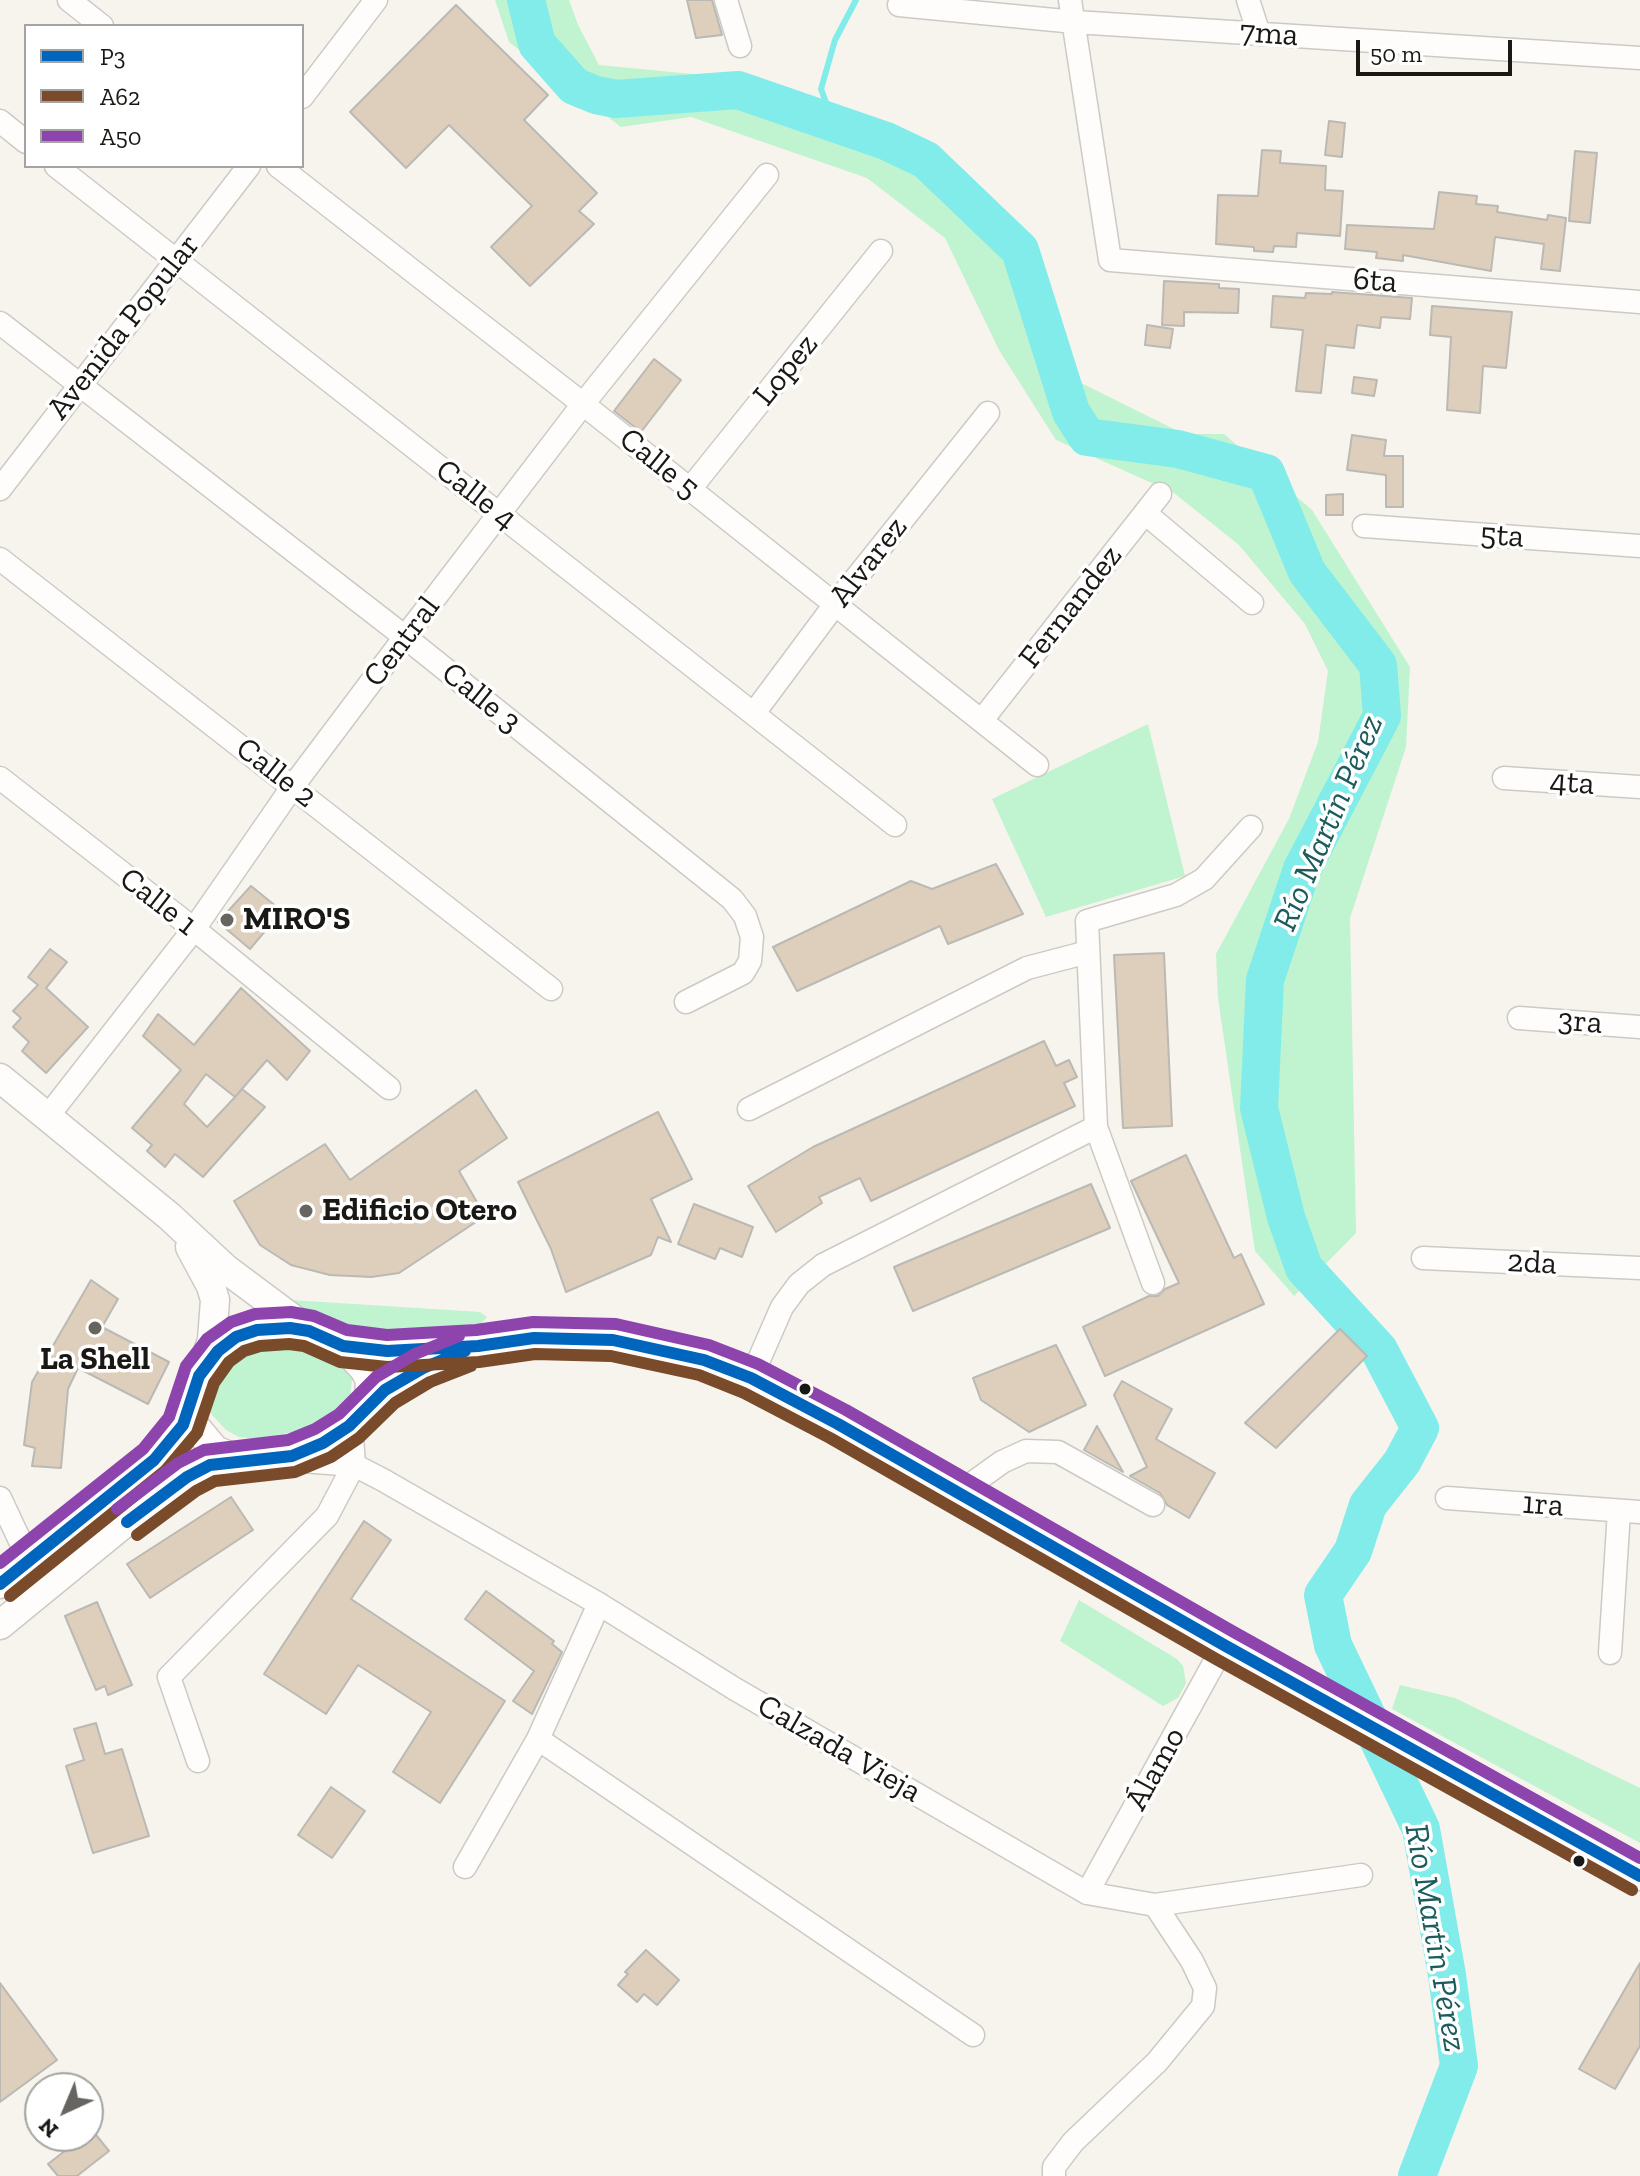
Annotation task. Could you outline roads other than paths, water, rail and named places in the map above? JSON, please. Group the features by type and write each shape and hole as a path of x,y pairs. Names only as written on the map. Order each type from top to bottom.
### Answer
{"main road":[{"path":"0,1078 169,1216 226,1269 309,1331 343,1346 387,1351 478,1346 534,1338 613,1340 704,1360 751,1378 1640,1876"},
{"path":"0,1584 154,1460 177,1434 190,1409 212,1340 215,1300 203,1270 169,1216"},
{"path":"199,1376 218,1351 236,1337 266,1329 309,1331"},
{"path":"343,1346 370,1380 363,1411"},
{"path":"0,1625 132,1517 187,1477 210,1465 306,1452 342,1431 400,1380 441,1359 478,1346"},
{"path":"190,1409 194,1425 215,1450 245,1462"}],"street":[{"path":"69,0 99,24"},
{"path":"304,94 376,0"},
{"path":"726,0 740,46"},
{"path":"1248,0 1259,34"},
{"name":"7ma","path":"899,5 1072,11 1259,34 1640,58"},
{"name":"6ta","path":"1072,11 1110,260 1640,302"},
{"path":"0,121 24,140"},
{"name":"Calle 4","path":"59,168 895,825"},
{"name":"Avenida Popular","path":"0,489 247,168"},
{"name":"Calle 5","path":"281,168 836,603 1037,765"},
{"name":"Central","path":"48,1116 194,929 293,786 583,404 767,175"},
{"name":"Lopez","path":"690,489 881,251"},
{"name":"Calle 3","path":"0,323 405,637 732,899 745,916 752,937 750,961 743,973 686,1002"},
{"name":"Alvarez","path":"754,713 836,603 988,413"},
{"name":"Fernandez","path":"982,720 1160,494"},
{"path":"1145,513 1252,603"},
{"name":"5ta","path":"1364,526 1640,546"},
{"name":"Calle 2","path":"0,559 551,989"},
{"name":"Calle 1","path":"0,778 194,929 389,1088"},
{"name":"4ta","path":"1504,778 1640,787"},
{"path":"1153,1283 1096,1127 1087,921 1176,895 1204,879 1251,827"},
{"path":"749,1109 1027,968 1088,952"},
{"name":"3ra","path":"1519,1018 1640,1027"},
{"path":"751,1378 782,1307 799,1284 823,1265 1096,1127"},
{"name":"2da","path":"1423,1258 1640,1268"},
{"path":"198,1761 169,1677 327,1516 354,1465 352,1436 363,1411"},
{"path":"959,1493 1002,1462 1026,1451 1058,1452 1153,1505"},
{"name":"Calzada Vieja","path":"245,1462 300,1459 354,1465 599,1604 735,1689 1087,1893 1155,1905 1361,1875"},
{"path":"0,1498 29,1560"},
{"name":"1ra","path":"1447,1498 1630,1511"},
{"path":"1610,1653 1630,1511"},
{"path":"465,1867 538,1739 599,1604"},
{"name":"Álamo","path":"1087,1893 1224,1645"},
{"path":"538,1739 973,2035"},
{"path":"1054,2176 1054,2167 1073,2142 1157,2062 1203,2006 1205,1988 1192,1961 1155,1905"}],"waterway":[{"name":"Río Martín Pérez","path":"526,0 537,44 574,86 596,95 616,99 738,90 886,141 926,160 1020,250 1071,412 1087,437 1178,449 1266,473 1307,572 1378,665 1382,716 1302,869 1265,980 1259,1108 1286,1217 1304,1268 1379,1350 1420,1428 1402,1462 1368,1505 1353,1551 1323,1595 1333,1645 1421,1829 1447,1975 1459,2066 1417,2176"},
{"path":"833,121 821,89 835,40 856,0"}],"place":[{"name":"MIRO'S","path":"227,920"},
{"name":"Edificio Otero","path":"306,1211"},
{"name":"La Shell","path":"95,1328"}]}
